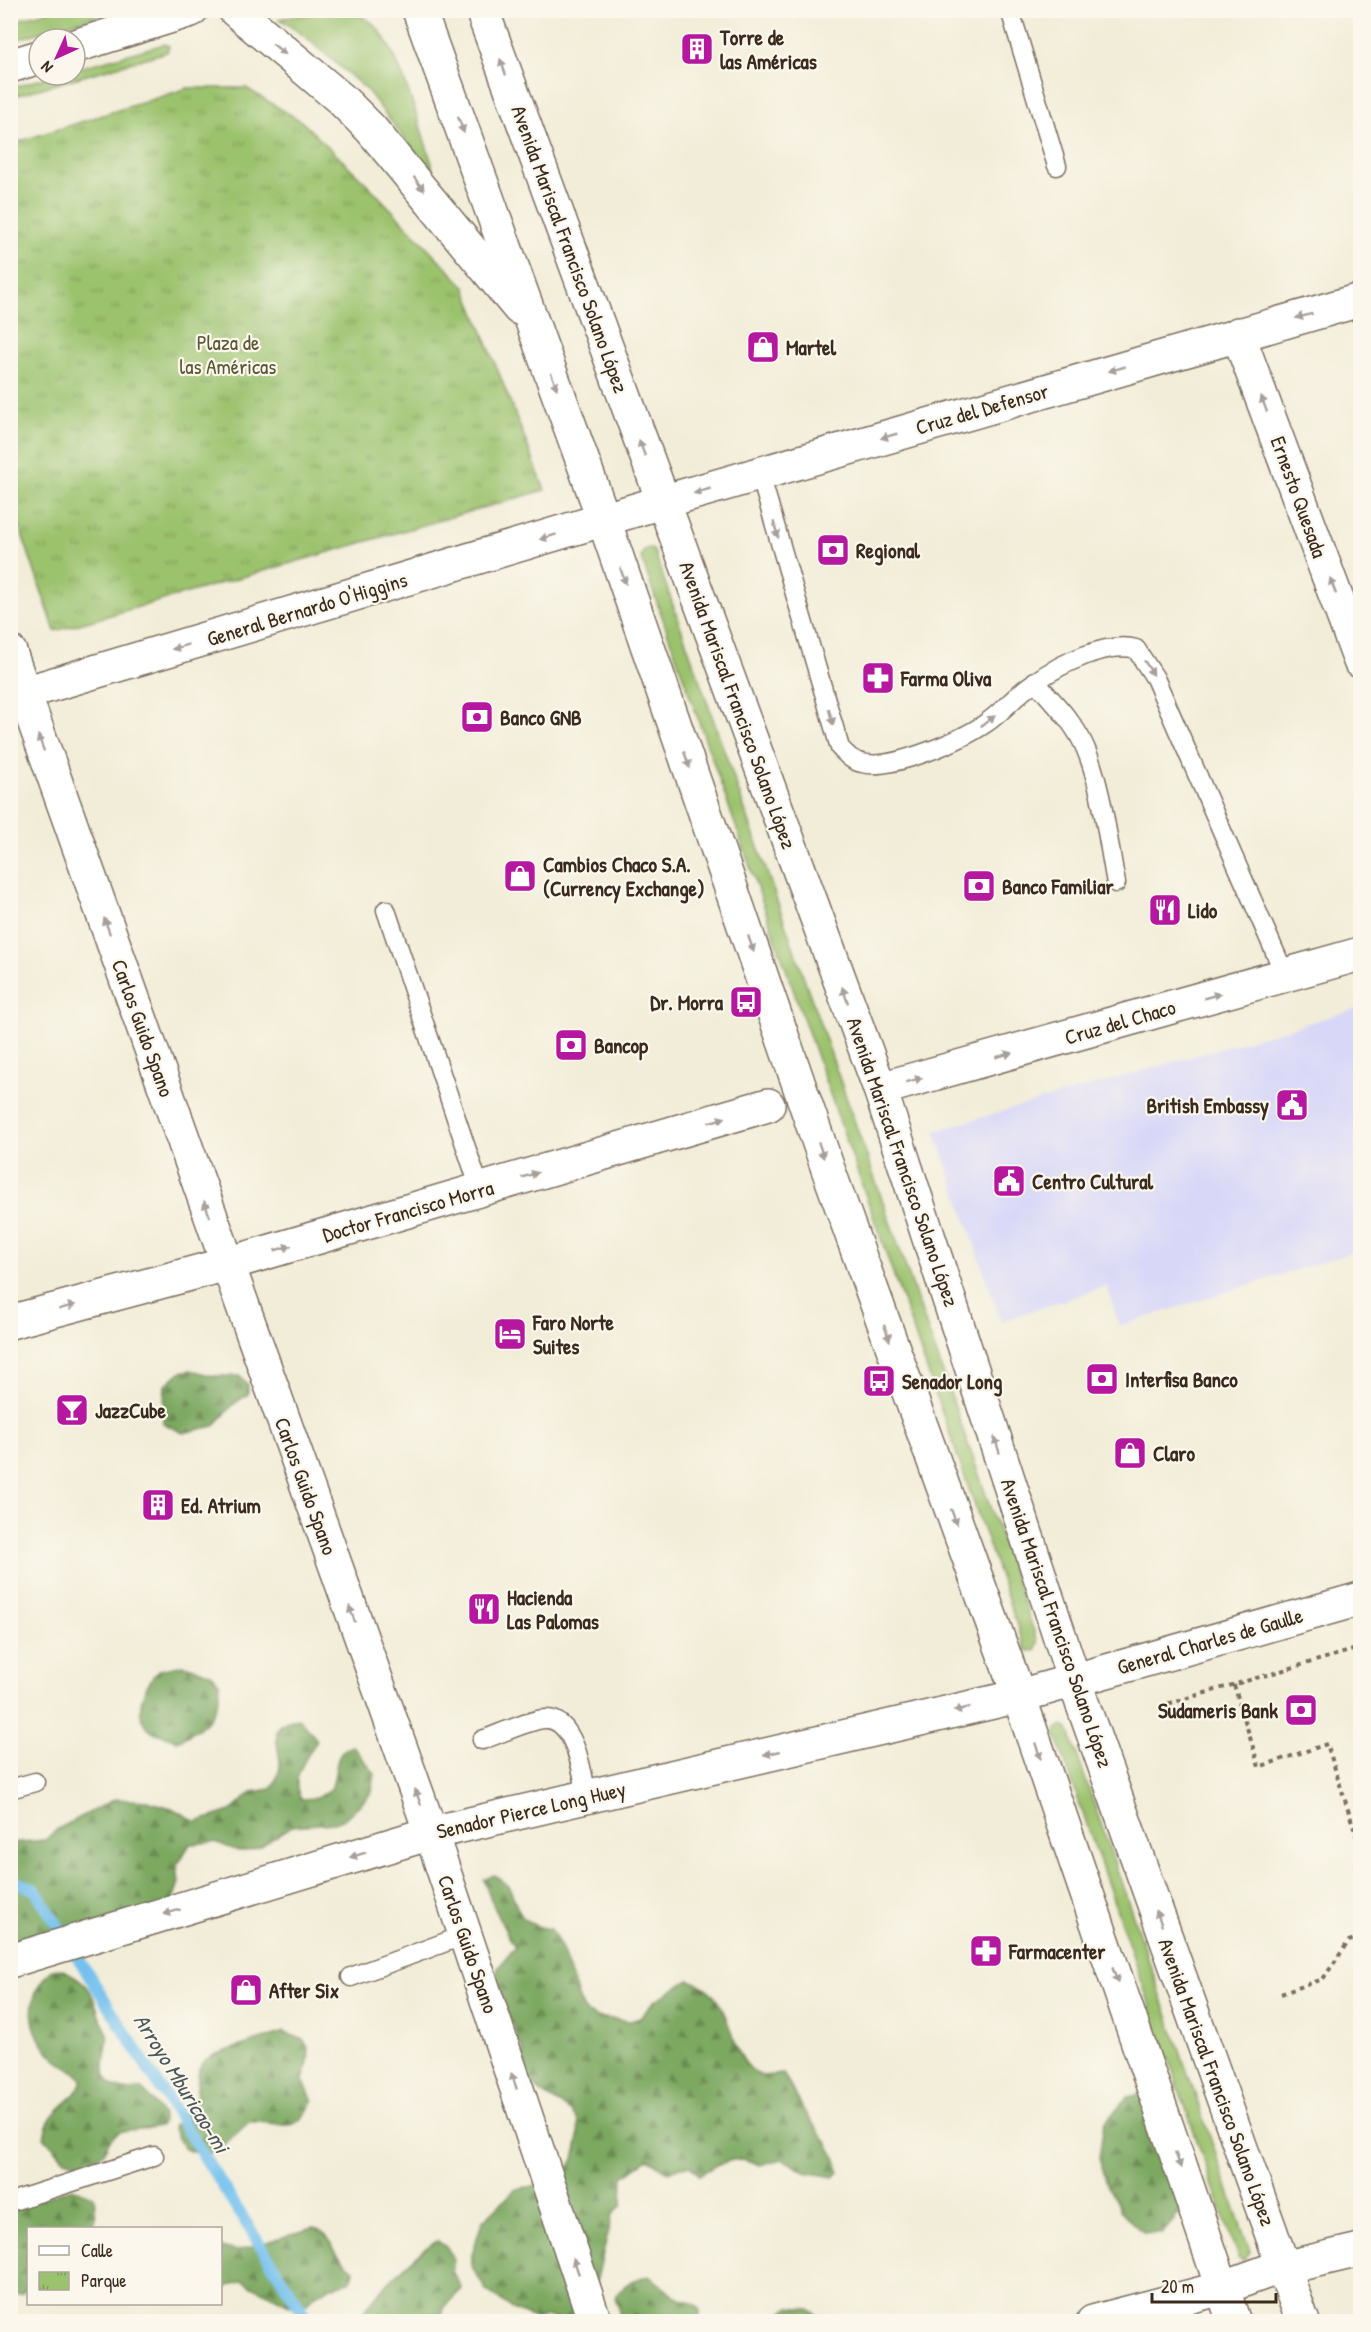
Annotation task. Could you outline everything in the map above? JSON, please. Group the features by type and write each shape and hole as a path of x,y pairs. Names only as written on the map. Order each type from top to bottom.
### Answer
{"main road":[{"path":"87,42 191,10"},
{"path":"235,10 341,99 371,129 534,326"},
{"path":"419,10 604,520 836,1191 1019,1696 1234,2322"},
{"name":"Avenida Mariscal Francisco Solano López","path":"482,10 880,1089 1066,1682 1275,2271 1303,2322"},
{"path":"10,66 27,61"},
{"name":"Cruz del Defensor","path":"604,520 1360,300"},
{"name":"Ernesto Quesada","path":"1238,334 1360,661"},
{"name":"General Bernardo O'Higgins","path":"17,695 604,520"},
{"name":"Carlos Guido Spano","path":"10,652 17,695 227,1264 431,1833 595,2322"},
{"name":"Cruz del Chaco","path":"880,1089 1360,954"},
{"name":"Doctor Francisco Morra","path":"10,1322 227,1264 803,1094"},
{"name":"General Charles de Gaulle","path":"1066,1682 1360,1599"},
{"name":"Senador Pierce Long Huey","path":"10,1960 431,1833 1019,1696 1066,1682"},
{"path":"1092,2322 1360,2250"}],"lane":[{"path":"1010,10 1057,166"},
{"path":"760,474 840,748 850,759 864,764 897,761 954,741 987,723 1035,681 1100,649 1122,645 1136,649 1155,678 1285,975"},
{"path":"1035,681 1066,717 1083,743 1094,777 1116,883"},
{"path":"386,910 480,1189"},
{"path":"482,1740 545,1719 559,1722 568,1732 581,1766 587,1797"},
{"path":"10,1789 35,1782"},
{"path":"351,1977 465,1935"},
{"path":"10,2202 154,2156"}],"path":[{"path":"1160,1706 1360,1648"},
{"path":"1233,1684 1259,1767 1327,1744 1360,1847"},
{"path":"1281,1994 1323,1979 1349,1941 1360,1937"}],"shaded area":[{"path":"1360,1008 1360,1250 1119,1326 1107,1286 1001,1321 935,1131"}],"green space":[{"path":"49,10 113,11 59,27 27,27 27,36 11,41 11,22"},
{"path":"327,11 363,17 379,30 389,45 415,109 432,164 432,175 367,90 303,35 279,19"},
{"path":"164,44 169,46 167,52 87,75 87,66"},
{"path":"27,83 27,87 46,87 11,97 11,88"},
{"name":"Plaza de las Américas","path":"188,88 246,88 301,121 368,185 465,287 545,490 55,631 11,502 11,144"},
{"path":"649,548 654,551 1038,1643 1035,1650 1027,1651 1025,1648 641,557 644,550"},
{"path":"191,1370 213,1376 240,1376 248,1385 248,1394 234,1404 214,1426 183,1433 163,1423 165,1385 180,1372"},
{"path":"184,1665 210,1673 220,1684 219,1695 208,1720 195,1731 177,1741 154,1732 146,1726 141,1710 144,1692 153,1676 159,1670"},
{"path":"300,1719 317,1740 298,1776 298,1791 301,1799 317,1798 331,1789 339,1758 346,1749 353,1746 375,1774 372,1791 344,1819 334,1823 292,1826 261,1846 248,1851 238,1851 215,1842 190,1844 177,1865 179,1883 169,1911 11,1954 11,1843 45,1840 58,1829 115,1799 147,1801 172,1808 196,1822 231,1811 252,1792 271,1789 280,1766 276,1736 278,1730 281,1725 289,1721"},
{"path":"1063,1726 1068,1729 1250,2252 1243,2261 1238,2258 1055,1733"},
{"path":"494,1875 510,1889 520,1913 526,1920 536,1926 551,1929 562,1949 580,2002 585,2011 595,2017 630,2021 640,2018 654,2001 689,1980 705,1987 716,1998 740,2055 749,2067 761,2076 783,2074 807,2115 834,2154 839,2172 834,2177 805,2172 783,2159 760,2165 744,2159 718,2164 699,2175 690,2166 668,2172 648,2159 623,2177 622,2205 612,2215 588,2317 570,2322 548,2317 536,2319 513,2309 486,2290 473,2269 471,2258 482,2222 516,2189 562,2181 574,2159 579,2137 578,2121 572,2112 537,2090 525,2072 523,2052 495,1980 498,1968 515,1947 497,1915 484,1880"},
{"path":"61,1969 86,1985 93,1997 107,2033 104,2072 107,2079 122,2090 143,2089 163,2115 161,2125 120,2132 108,2142 104,2153 80,2165 65,2160 44,2137 51,2118 78,2089 82,2080 77,2073 57,2060 47,2050 39,2038 32,2015 36,1992 52,1970"},
{"path":"284,2032 303,2040 308,2048 303,2080 313,2101 300,2120 287,2125 249,2122 215,2153 192,2152 184,2147 173,2127 196,2099 199,2069 205,2060 216,2054"},
{"path":"1138,2095 1145,2104 1146,2121 1185,2207 1162,2234 1143,2232 1121,2211 1105,2181 1099,2158 1104,2123 1128,2097"},
{"path":"72,2188 94,2196 96,2218 93,2227 27,2227 27,2288 22,2294 11,2295 11,2209"},
{"path":"312,2228 318,2229 326,2235 339,2256 354,2269 353,2276 349,2282 328,2288 314,2296 305,2305 293,2307 243,2281 222,2289 222,2247 237,2251"},
{"path":"437,2241 447,2247 454,2260 452,2271 462,2289 446,2305 441,2316 443,2321 367,2321 364,2311 378,2294 410,2262"},
{"path":"648,2276 672,2295 695,2304 700,2311 697,2321 619,2321 619,2308 615,2298 618,2293 628,2283"},
{"path":"790,2307 810,2309 824,2321 766,2321"}],"waterway":[{"name":"Arroyo Mburicao-mi","path":"10,1879 35,1890 309,2322"}],"place":[{"name":"Torre de las Américas","path":"697,49"},
{"name":"Martel","path":"763,347"},
{"name":"Regional","path":"833,550"},
{"name":"Farma Oliva","path":"878,678"},
{"name":"Banco GNB","path":"477,717"},
{"name":"Cambios Chaco S.A. (Currency Exchange)","path":"520,876"},
{"name":"Banco Familiar","path":"979,886"},
{"name":"Lido","path":"1165,910"},
{"name":"Dr. Morra","path":"746,1002"},
{"name":"Bancop","path":"571,1045"},
{"name":"British Embassy","path":"1292,1105"},
{"name":"Centro Cultural","path":"1009,1181"},
{"name":"Faro Norte Suites","path":"510,1334"},
{"name":"Interfisa Banco","path":"1102,1379"},
{"name":"Senador Long","path":"879,1381"},
{"name":"JazzCube","path":"72,1410"},
{"name":"Claro","path":"1130,1453"},
{"name":"Ed. Atrium","path":"158,1505"},
{"name":"Hacienda Las Palomas","path":"484,1609"},
{"name":"Sudameris Bank","path":"1301,1710"},
{"name":"Farmacenter","path":"986,1951"},
{"name":"After Six","path":"246,1990"}]}
